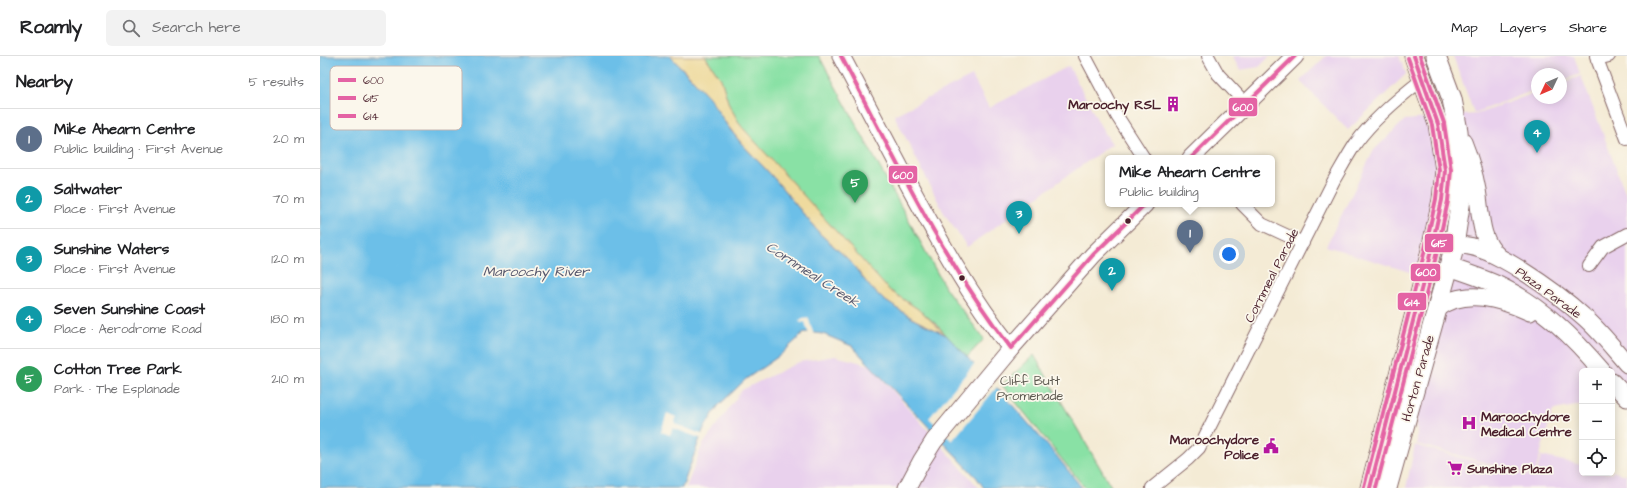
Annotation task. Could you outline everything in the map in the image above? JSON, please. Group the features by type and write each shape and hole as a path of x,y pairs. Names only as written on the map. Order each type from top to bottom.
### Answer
{"main road":[{"name":"Horton Parade","path":"1370,488 1429,259 1442,200 1445,170 1438,124 1414,56"},
{"name":"Horton Parade","path":"1387,488 1455,246 1462,188 1461,152 1452,99 1436,56"},
{"path":"1429,259 1455,246"},
{"path":"1429,259 1448,267"}],"street":[{"path":"841,56 948,256 975,300 1011,348"},
{"path":"1085,56 1117,116 1142,155"},
{"path":"1208,56 1218,74 1246,104"},
{"path":"1200,155 1246,104 1295,56"},
{"path":"1609,56 1596,58 1627,139"},
{"name":"Cornmeal Parade","path":"1152,488 1188,459 1199,448 1334,180 1357,142 1403,95 1423,79"},
{"path":"1458,131 1474,174 1486,240 1492,252 1500,258"},
{"path":"907,488 922,460 942,431 1011,348 1093,255 1142,207"},
{"path":"1245,207 1262,224 1303,243"},
{"path":"1589,266 1604,247 1627,234"},
{"name":"Plaza Parade","path":"1455,246 1467,245 1486,252 1500,258 1538,280 1583,316 1600,332 1627,364"},
{"name":"Plaza Parade","path":"1448,267 1475,276 1512,292 1538,309 1576,341 1599,368"},
{"path":"1437,309 1447,302 1459,298 1469,296 1486,298 1512,305 1562,328"},
{"path":"1615,385 1627,398"}],"shaded area":[{"path":"1232,56 1270,56 1259,67 1240,70"},
{"path":"1326,56 1399,56 1406,74 1348,130 1300,81"},
{"path":"1453,56 1574,56 1580,74 1567,79 1567,68 1531,68 1531,91 1474,113"},
{"path":"1069,66 1100,125 1112,144 967,247 944,213 894,115 972,76 989,108"},
{"path":"1581,76 1627,197 1627,400 1615,401 1615,368 1579,368 1579,406 1553,410 1534,476 1417,444 1416,274 1326,246 1374,150 1405,120 1477,114 1531,94 1531,104 1567,104 1567,81"},
{"path":"835,356 870,365 979,488 686,488 702,446 742,390 799,362"},
{"name":"Sunshine Plaza","path":"1415,445 1535,478 1541,456 1579,464 1579,476 1615,476 1615,472 1627,475 1627,488 1406,488"}],"green space":[{"path":"705,56 819,56 946,289 984,339 967,357 936,324 921,311 889,290 741,126 729,105 721,79"},
{"name":"Cliff Butt Promenade","path":"1034,355 1112,488 1085,488 1002,385"}],"sand":[{"path":"670,56 705,56 721,79 729,105 741,126 889,290 921,311 946,335 915,320 884,300 870,287 849,260 820,234 773,177 741,143 690,76"}],"water":[{"name":"Maroochy River","path":"320,56 670,56 709,97 728,127 741,143 773,177 820,234 849,260 870,287 884,300 915,320 946,335 1001,392 1055,454 1082,488 984,488 977,478 852,346 823,334 805,332 779,356 746,379 718,406 703,430 682,488 320,488"}],"pier":[{"path":"808,317 814,335 809,335 805,322 801,323 799,320"},
{"path":"975,363 998,386 952,441 929,418"},
{"path":"667,413 676,417 675,424 704,435 702,439 673,428 670,435 661,432"}],"transit line":[{"name":"600","path":"841,56 899,168 941,243 986,314 1011,348 1093,255 1142,207"},
{"name":"600","path":"1194,155 1295,56"},
{"name":"600","path":"1370,488 1429,259 1442,200 1445,170 1438,124 1414,56"},
{"name":"615","path":"1376,488 1435,260 1448,201 1451,170 1444,123 1420,56"},
{"name":"614","path":"1364,487 1423,258 1436,199 1439,170 1432,125 1408,58"}],"place":[{"name":"Maroochy RSL","path":"1173,104"},
{"name":"Seven Sunshine Coast","path":"1537,153"},
{"name":"Cotton Tree Park","path":"855,203"},
{"name":"Sunshine Waters","path":"1019,234"},
{"name":"Mike Ahearn Centre","path":"1190,253"},
{"name":"Saltwater","path":"1112,291"},
{"name":"Maroochydore Medical Centre","path":"1469,423"},
{"name":"Maroochydore Police","path":"1271,446"},
{"name":"Sunshine Plaza","path":"1455,468"}],"water label":[{"name":"Cornmeal Creek","path":"813,274"}]}
